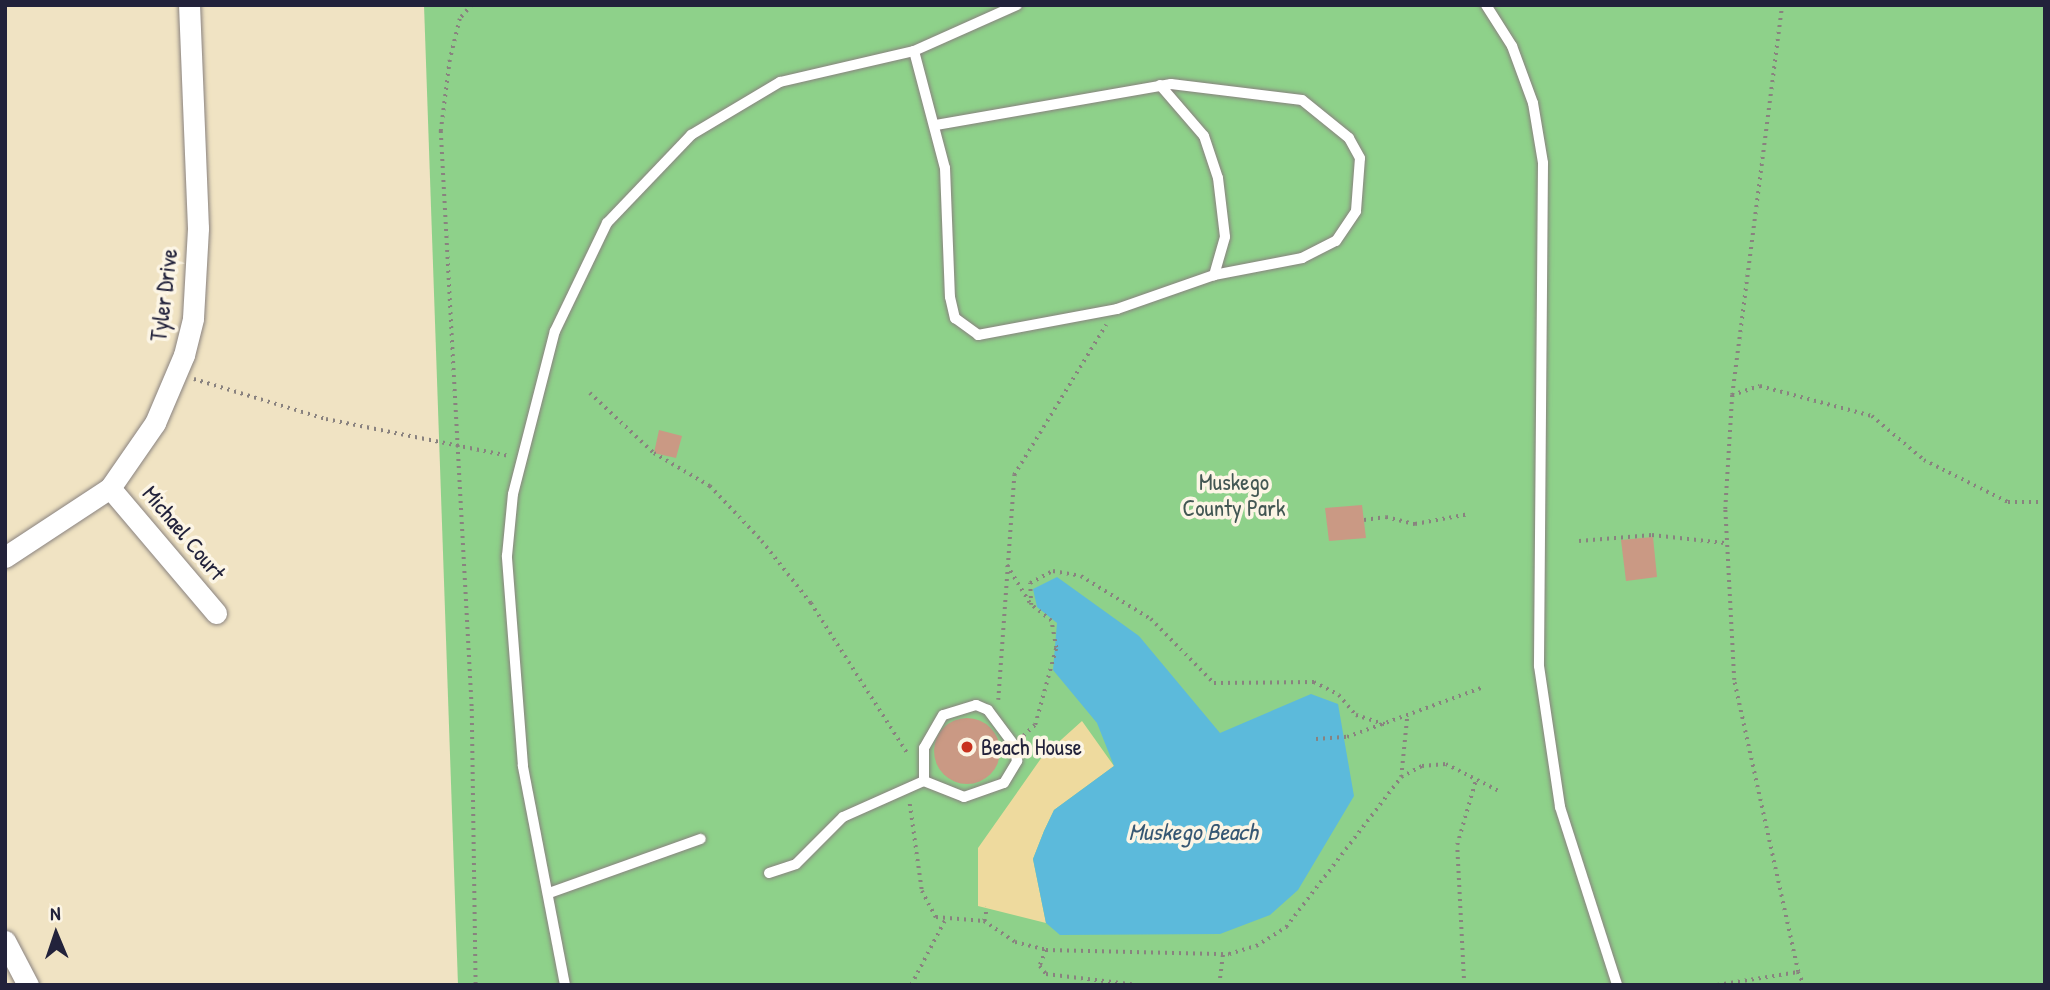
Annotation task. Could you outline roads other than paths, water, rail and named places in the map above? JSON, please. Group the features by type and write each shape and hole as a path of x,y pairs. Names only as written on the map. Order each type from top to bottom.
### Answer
{"street":[{"name":"Tyler Drive","path":"5,557 110,488 155,423 177,374 197,281 189,5"},
{"name":"Michael Court","path":"110,488 216,613"},
{"path":"5,942 28,985"}],"lane":[{"path":"565,985 523,766 507,556 522,458 555,331 607,223 647,178 691,135 780,82 914,51 1017,5"},
{"path":"1486,5 1512,46 1533,103 1543,163 1539,666 1560,807 1617,985"},
{"path":"914,51 945,169 955,318 978,335 1116,310 1214,275 1302,258 1336,241 1356,211 1360,159 1349,138 1302,100 1160,85 935,125"},
{"path":"1160,85 1204,136 1218,178 1225,237 1214,275"},
{"path":"769,873 796,864 843,817 924,781 964,797 1004,783 1017,761 1013,744 996,719 976,705 943,715 924,748 924,781"},
{"path":"549,893 701,839"}],"water":[{"name":"Muskego Beach","path":"1057,577 1139,636 1220,733 1311,694 1338,704 1354,796 1298,890 1270,915 1220,934 1060,935 1046,923 1033,859 1044,831 1054,810 1114,766 1097,723 1053,670 1057,623 1037,607 1033,589"}],"place":[{"name":"Beach House","path":"967,747"}],"park label":[{"name":"Muskego County Park","path":"1234,495"}]}
